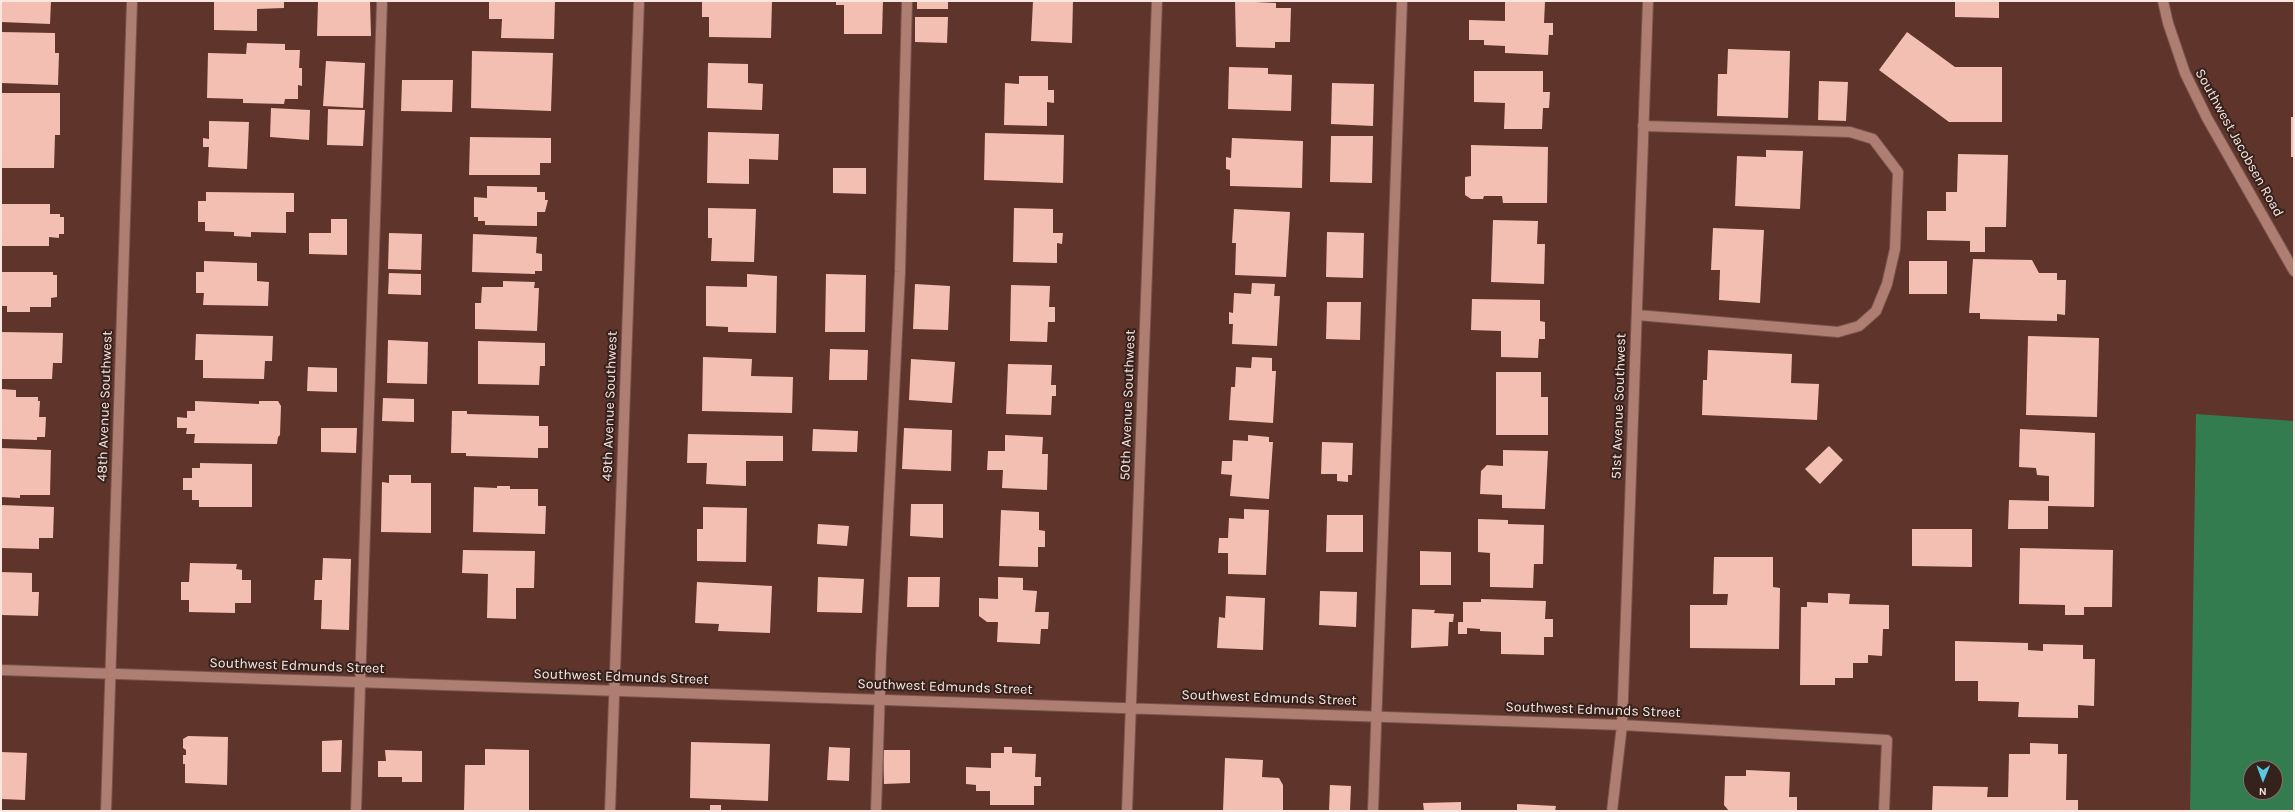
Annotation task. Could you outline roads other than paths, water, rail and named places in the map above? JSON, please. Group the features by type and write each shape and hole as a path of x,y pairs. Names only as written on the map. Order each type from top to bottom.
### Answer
{"street":[{"name":"48th Avenue Southwest","path":"106,811 132,1"},
{"path":"356,811 382,1"},
{"name":"49th Avenue Southwest","path":"610,811 639,1"},
{"path":"876,811 879,699 900,272 907,1"},
{"name":"50th Avenue Southwest","path":"1127,811 1157,1"},
{"path":"1373,811 1402,1"},
{"name":"51st Avenue Southwest","path":"1612,811 1622,725 1648,1"},
{"name":"Southwest Jacobsen Road","path":"2163,1 2168,22 2185,73 2208,118 2294,271"},
{"path":"1637,315 1838,332 1859,326 1876,311 1888,284 1895,249 1898,172 1873,140 1850,132 1643,126"},
{"name":"Southwest Edmunds Street","path":"1,670 614,692 1131,707 1622,725 1887,740 1884,811"}]}
